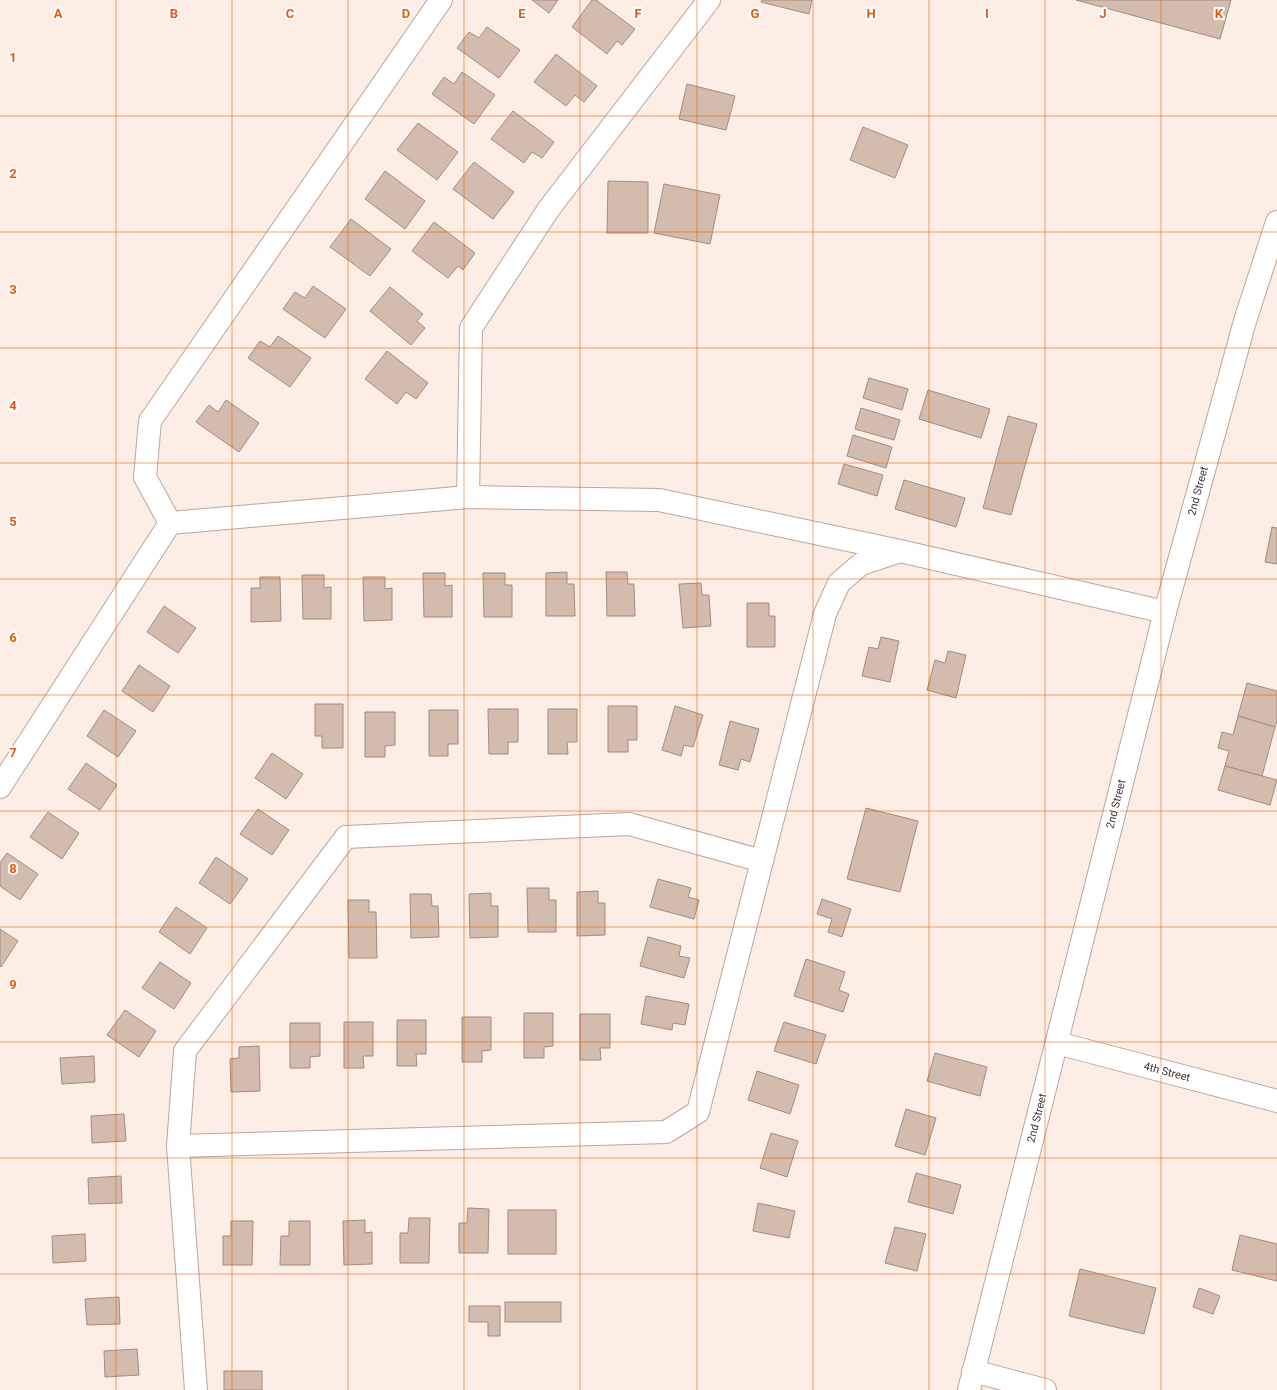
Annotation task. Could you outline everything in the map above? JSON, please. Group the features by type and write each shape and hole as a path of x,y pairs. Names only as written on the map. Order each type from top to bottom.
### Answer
{"street":[{"path":"170,523 145,477 150,421 441,0"},
{"path":"468,497 471,328 548,210 709,0"},
{"name":"2nd Street","path":"971,1380 1165,612 1245,321 1277,222"},
{"path":"170,523 468,497 659,500 900,551 1165,612"},
{"path":"0,787 170,523"},
{"path":"178,1146 666,1132 698,1112 825,614 839,583 861,564 900,551"},
{"path":"196,1390 178,1146 185,1051 346,837 629,824 762,861"},
{"name":"4th Street","path":"1057,1043 1277,1102"},
{"path":"971,1380 1045,1390"}],"building":[{"path":"532,0 558,0 549,13"},
{"path":"592,0 596,0 635,29 622,45 617,41 607,54 572,27"},
{"path":"762,0 812,0 809,14 761,2"},
{"path":"1076,0 1231,0 1220,39"},
{"path":"487,27 520,50 499,78 457,48 469,32 479,38"},
{"path":"556,54 597,86 584,102 575,95 566,106 534,82"},
{"path":"462,72 495,95 474,124 432,94 444,77 454,84"},
{"path":"687,84 735,96 726,130 679,119"},
{"path":"513,111 554,142 542,158 532,152 524,163 491,139"},
{"path":"418,123 458,152 437,180 397,150"},
{"path":"863,127 908,145 895,178 850,160"},
{"path":"474,162 514,192 493,219 453,189"},
{"path":"385,171 425,201 405,229 365,199"},
{"path":"608,181 648,182 648,233 607,233"},
{"path":"664,184 720,195 710,244 654,233"},
{"path":"351,219 391,249 370,276 330,247"},
{"path":"434,222 475,253 463,270 458,266 448,278 412,251"},
{"path":"313,286 346,309 325,338 283,309 295,292 305,298"},
{"path":"390,287 423,314 417,321 425,328 411,345 370,311"},
{"path":"278,336 311,358 290,387 248,358 260,341 270,347"},
{"path":"387,351 428,383 416,399 406,392 397,404 365,379"},
{"path":"869,378 908,389 902,410 863,398"},
{"path":"928,390 990,409 981,438 919,419"},
{"path":"226,400 259,423 239,452 196,422 209,405 218,412"},
{"path":"861,408 900,420 894,440 855,429"},
{"path":"1008,416 1037,424 1011,515 983,508"},
{"path":"853,435 892,447 886,468 847,456"},
{"path":"844,464 883,475 877,496 838,484"},
{"path":"904,480 965,498 956,527 895,509"},
{"path":"1272,527 1277,528 1277,564 1265,562"},
{"path":"567,572 567,584 574,584 575,616 546,616 546,573"},
{"path":"606,572 627,572 628,584 634,584 635,616 607,616"},
{"path":"423,573 445,573 445,586 452,585 452,617 424,617"},
{"path":"483,573 505,573 505,585 512,585 512,617 484,617"},
{"path":"302,575 324,575 324,588 331,587 331,619 303,619"},
{"path":"260,577 280,577 281,621 251,622 251,588 260,588"},
{"path":"363,577 385,577 385,589 392,588 392,620 364,621"},
{"path":"701,583 702,595 709,595 711,626 683,628 679,584"},
{"path":"747,603 769,603 769,616 775,616 775,647 747,647"},
{"path":"164,606 196,628 178,653 147,632"},
{"path":"881,637 899,641 890,682 862,676 869,647 878,649"},
{"path":"948,651 966,655 956,698 927,690 935,660 945,663"},
{"path":"139,665 170,686 153,712 122,691"},
{"path":"1247,683 1277,691 1277,721 1275,727 1238,716"},
{"path":"315,704 343,704 343,748 322,748 322,736 315,736"},
{"path":"608,706 637,706 637,740 628,740 628,752 608,752"},
{"path":"675,706 703,715 693,747 684,745 681,756 662,750"},
{"path":"488,709 518,709 518,742 508,742 508,754 489,754"},
{"path":"548,709 577,709 577,742 567,742 568,754 548,754"},
{"path":"104,710 136,731 118,757 87,736"},
{"path":"429,710 458,710 458,744 448,744 448,756 429,756"},
{"path":"365,712 395,712 395,745 385,746 385,757 365,757"},
{"path":"1238,716 1275,727 1262,776 1225,766 1229,751 1218,748 1222,732 1233,735"},
{"path":"730,721 759,729 750,762 741,759 738,770 719,765"},
{"path":"272,753 303,774 286,799 255,778"},
{"path":"86,763 117,785 100,810 68,789"},
{"path":"1225,766 1277,780 1270,805 1218,790"},
{"path":"866,808 918,821 900,892 847,879"},
{"path":"258,809 289,830 272,855 240,834"},
{"path":"48,812 79,833 62,859 30,837"},
{"path":"7,853 38,874 20,900 0,886 0,863"},
{"path":"216,857 248,879 230,904 199,883"},
{"path":"658,879 691,888 688,897 699,900 694,919 650,907"},
{"path":"527,888 549,888 549,900 556,900 556,932 528,932"},
{"path":"598,891 598,903 605,903 605,935 577,936 577,892"},
{"path":"491,893 491,906 498,906 498,937 470,938 469,894"},
{"path":"410,894 431,894 432,906 438,906 439,937 411,938"},
{"path":"822,899 851,909 842,937 828,932 832,919 817,914"},
{"path":"348,900 369,900 369,912 376,912 377,958 349,958"},
{"path":"176,907 207,928 190,954 159,932"},
{"path":"0,929 18,941 1,967 0,966"},
{"path":"648,937 681,946 679,956 690,958 684,978 640,966"},
{"path":"806,959 845,972 839,990 849,994 843,1012 794,996"},
{"path":"160,962 191,983 174,1009 142,988"},
{"path":"646,996 689,1004 685,1025 673,1023 672,1030 641,1024"},
{"path":"125,1010 156,1031 139,1057 107,1035"},
{"path":"524,1013 553,1013 553,1046 544,1047 544,1058 524,1058"},
{"path":"580,1014 610,1014 610,1048 600,1048 601,1060 580,1060"},
{"path":"462,1017 491,1017 491,1050 482,1051 482,1062 462,1062"},
{"path":"397,1020 426,1020 426,1054 416,1054 417,1066 397,1066"},
{"path":"344,1022 373,1022 373,1056 363,1056 364,1068 344,1068"},
{"path":"784,1022 826,1035 816,1064 774,1051"},
{"path":"290,1023 320,1023 320,1056 310,1057 310,1068 290,1068"},
{"path":"259,1046 260,1091 231,1092 230,1059 239,1058 239,1047"},
{"path":"935,1053 987,1067 980,1096 927,1081"},
{"path":"94,1056 95,1082 62,1084 60,1058"},
{"path":"757,1071 799,1085 790,1114 748,1100"},
{"path":"906,1109 936,1118 925,1155 895,1146"},
{"path":"124,1114 126,1141 92,1143 91,1116"},
{"path":"771,1133 798,1141 787,1177 760,1168"},
{"path":"916,1173 961,1185 953,1214 908,1202"},
{"path":"121,1176 122,1203 89,1204 88,1178"},
{"path":"758,1203 795,1211 789,1238 753,1231"},
{"path":"468,1208 489,1209 488,1253 459,1253 459,1223 467,1223"},
{"path":"508,1210 556,1210 556,1254 508,1254"},
{"path":"409,1218 430,1218 429,1263 400,1263 400,1233 408,1233"},
{"path":"365,1220 365,1233 372,1232 372,1264 344,1265 343,1221"},
{"path":"231,1221 253,1221 252,1265 223,1265 223,1236 231,1236"},
{"path":"289,1221 310,1221 310,1265 280,1265 281,1236 289,1236"},
{"path":"895,1227 926,1234 917,1271 885,1263"},
{"path":"85,1234 86,1261 53,1263 52,1236"},
{"path":"1240,1235 1277,1244 1277,1281 1232,1270"},
{"path":"1080,1269 1156,1288 1144,1334 1069,1316"},
{"path":"1199,1288 1220,1296 1213,1314 1193,1307"},
{"path":"119,1297 120,1324 87,1325 85,1299"},
{"path":"505,1302 561,1302 561,1322 505,1322"},
{"path":"469,1306 500,1306 500,1336 488,1336 488,1322 469,1322"},
{"path":"137,1349 139,1375 105,1377 104,1351"},
{"path":"224,1371 262,1371 262,1390 224,1390"}]}
